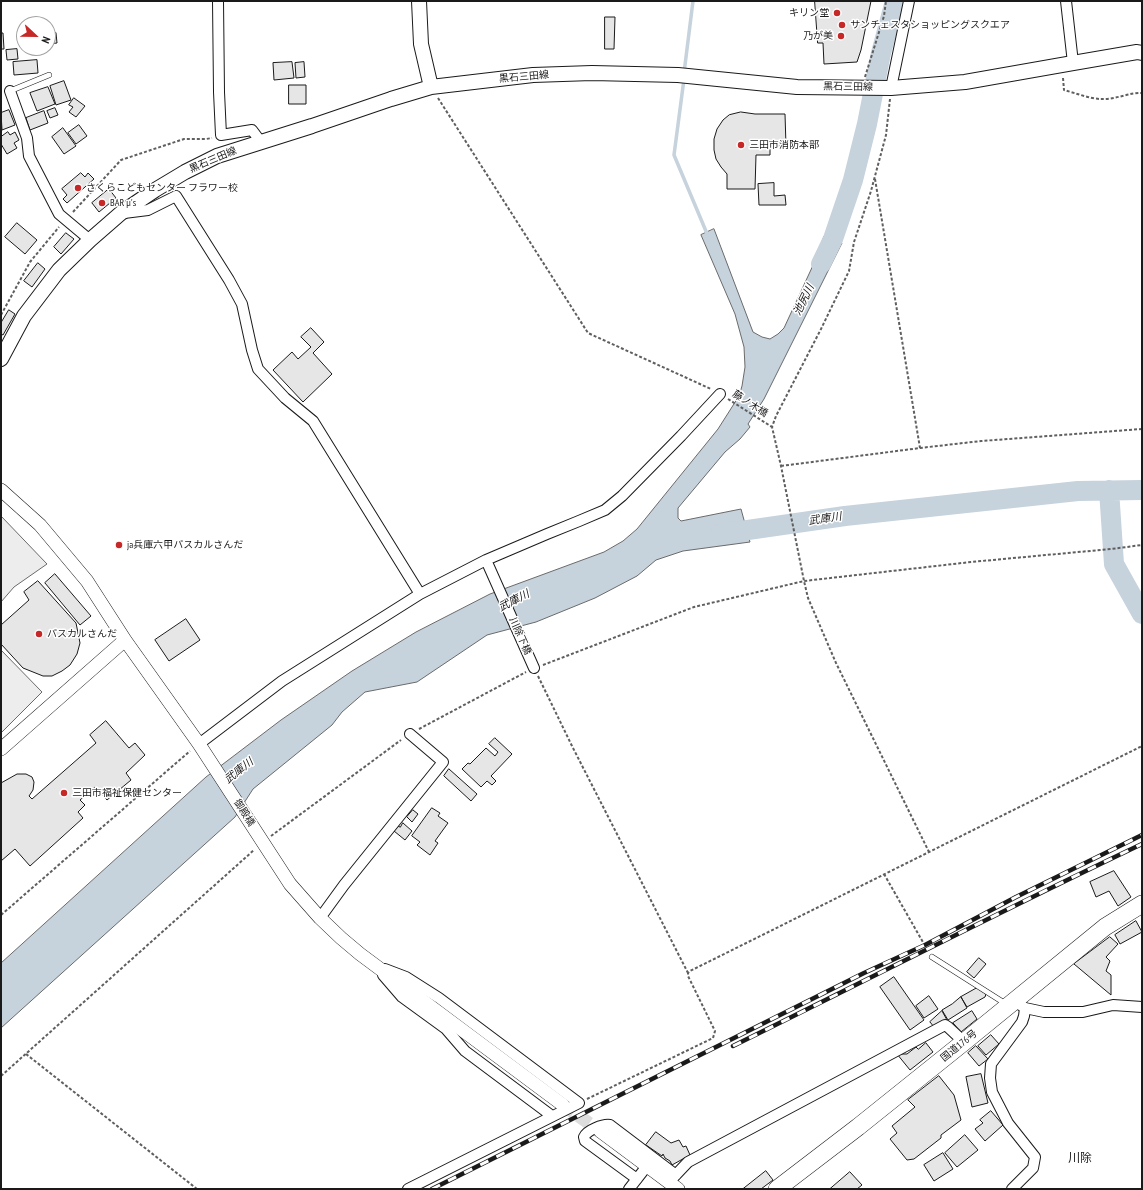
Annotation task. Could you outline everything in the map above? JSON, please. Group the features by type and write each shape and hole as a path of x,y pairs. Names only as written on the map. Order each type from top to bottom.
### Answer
{"highway":[{"name":"国道176号","path":"777,1189 858,1127 964,1042 1016,1005 1105,927 1142,904"}],"main road":[{"path":"419,1 421,44 431,87"},
{"name":"黒石三田線","path":"1,359 24,316 59,270 121,213 155,190 185,172 217,156 431,87 533,75 592,73 678,74 796,87 891,88 965,82 1137,52 1142,53"}],"street":[{"path":"218,1 221,135 252,130 261,142"},
{"path":"891,88 909,1"},
{"path":"1066,1 1067,64"},
{"path":"10,91 27,138 29,156 58,214 90,240"},
{"path":"121,213 148,210 176,196 229,280 242,304 252,350 258,369 285,398 313,421 420,594"},
{"path":"199,744 282,681 420,594 486,560 605,510 622,496 646,472 720,394"},
{"name":"御殿橋","path":"1,490 40,525 87,581 125,640 199,744 290,884 320,918 341,938 376,966 563,1104"},
{"name":"川除下橋","path":"486,560 534,668"},
{"path":"1,748 125,640"},
{"path":"320,918 344,885 443,762 410,734"},
{"path":"376,966 406,977 439,998 579,1103 408,1189"},
{"path":"376,966 402,997 446,1029 465,1051 552,1116"},
{"path":"1016,1005 1044,1012 1083,1012 1113,1006 1142,1007"},
{"path":"1012,1189 1033,1168 1035,1157 1008,1123 992,1092 990,1078 991,1064 1022,1022 1024,1016 1016,1005"},
{"path":"674,1182 688,1162 945,1025 964,1042"},
{"path":"637,1179 585,1141 585,1134 604,1124 610,1125 674,1182"},
{"path":"600,1131 647,1166 674,1182"},
{"path":"630,1189 647,1166"}],"lane":[{"path":"10,91 49,75"},
{"path":"932,957 1016,1005"}],"path":[{"path":"861,88 884,16 886,1"},
{"path":"1067,64 1064,90 1100,100 1142,93"},
{"name":"藤ノ木橋","path":"431,87 588,333 720,394 772,427"},
{"path":"891,88 886,134 854,242 849,271 821,330 776,416 772,427 808,598 836,663 930,852"},
{"path":"1,315 30,262 121,160 184,139 206,140 221,135"},
{"path":"874,178 920,448"},
{"path":"781,466 981,441 1142,429"},
{"path":"1,1076 263,842 410,734 534,668 694,607 804,581 971,562 1142,545"},
{"path":"534,668 688,973 688,976 715,1031 713,1038 579,1103"},
{"path":"1,915 199,744"},
{"path":"688,973 1142,746"},
{"path":"884,874 932,957"},
{"path":"26,1054 197,1189"}],"shaded area":[{"path":"1,516 47,564 14,587 1,602"},
{"path":"1,650 42,692 1,733"}],"water":[{"path":"714,229 753,332 770,339 784,328 815,261 824,236 842,243 764,399 748,424 750,427 740,439 725,452 678,508 678,518 681,521 741,509 750,542 683,551 656,560 637,576 595,598 536,622 487,635 417,682 365,692 342,712 332,725 253,789 235,817 1,1028 1,963 206,777 281,720 352,671 416,632 490,594 604,552 623,541 637,529 718,429 739,396 742,386 745,367 744,347 735,314 701,235"}],"building":[{"name":"サンチェスタショッピングスクエア","path":"815,1 871,1 861,50 857,62 824,64 823,43 818,43"},
{"path":"605,17 615,17 614,49 605,49"},
{"path":"1,33 3,33 4,49 1,49"},
{"path":"16,49 16,56 18,56 18,59 7,60 6,50"},
{"path":"37,60 38,73 14,75 13,62"},
{"path":"292,62 294,78 274,80 273,63"},
{"path":"304,62 305,77 296,78 295,63"},
{"path":"64,81 71,100 56,105 50,86"},
{"path":"289,85 306,85 306,104 289,104"},
{"path":"48,87 55,104 37,111 30,93"},
{"path":"74,98 85,106 76,117 69,112 73,107 69,105"},
{"path":"55,108 58,115 50,118 47,111"},
{"path":"9,110 15,125 2,130 1,113"},
{"path":"44,111 48,123 30,130 26,118"},
{"path":"741,112 755,114 785,114 786,146 770,146 770,155 756,155 755,189 727,189 727,174 716,159 714,139 717,129 723,120 729,115"},
{"path":"79,125 87,136 76,144 68,133"},
{"path":"63,128 76,146 64,154 52,137"},
{"path":"8,132 10,135 15,132 19,140 14,143 17,148 7,154 1,144 1,137"},
{"path":"81,173 85,177 88,173 94,179 67,203 63,199 67,195 62,189"},
{"path":"774,183 774,196 785,195 786,205 759,205 758,184"},
{"path":"109,189 116,198 99,212 92,203"},
{"path":"17,223 37,240 25,254 5,237"},
{"path":"66,233 74,239 61,254 54,247"},
{"path":"38,263 45,269 32,287 24,281"},
{"path":"9,310 15,314 3,335 1,334 1,323"},
{"path":"311,328 324,342 313,353 332,374 303,402 273,370 292,352 298,359 311,347 301,337"},
{"path":"55,574 91,616 80,625 45,583"},
{"name":"パスカルさんだ","path":"38,581 76,623 80,643 77,654 70,665 52,676 43,676 23,668 1,644 1,625 29,600 24,592"},
{"path":"186,619 200,640 169,661 155,640"},
{"name":"三田市福祉保健センター","path":"106,721 129,748 135,743 145,755 126,773 131,780 107,800 95,787 80,800 85,805 78,812 83,818 30,866 15,849 1,861 1,783 17,774 26,774 32,777 34,782 33,790 29,796 32,799 96,743 90,735"},
{"path":"495,738 512,754 491,776 496,781 492,785 487,781 481,787 462,769 468,763 470,764 486,748 495,756 498,752 489,744"},
{"path":"449,769 477,794 471,801 444,776"},
{"path":"432,808 440,813 438,816 448,823 435,841 438,843 430,855 417,845 420,842 412,836"},
{"path":"413,810 418,814 412,822 407,817"},
{"path":"403,823 412,831 405,840 394,831"},
{"path":"1114,871 1131,897 1118,906 1109,891 1096,897 1090,882"},
{"path":"1136,921 1142,932 1120,944 1115,935"},
{"path":"1110,937 1118,944 1106,957 1110,961 1106,971 1111,975 1111,995 1074,964"},
{"path":"979,958 986,964 974,978 967,972"},
{"path":"894,977 924,1020 910,1030 880,987"},
{"path":"977,988 986,994 985,997 967,1007 961,997"},
{"path":"929,996 938,1009 924,1018 916,1006"},
{"path":"961,997 967,1008 948,1020 942,1010"},
{"path":"942,1011 947,1020 934,1027 930,1022"},
{"path":"972,1011 977,1019 961,1032 953,1023"},
{"path":"991,1035 999,1044 986,1055 978,1046"},
{"path":"926,1043 933,1052 910,1070 897,1054 907,1054 916,1047 918,1049"},
{"path":"976,1046 988,1059 979,1066 968,1053"},
{"path":"981,1074 988,1103 972,1107 966,1077"},
{"path":"939,1076 954,1095 961,1120 941,1135 941,1138 914,1159 907,1160 890,1139 897,1133 892,1126 915,1107 908,1100"},
{"path":"991,1111 1003,1125 985,1141 975,1129 983,1123 980,1120"},
{"path":"656,1132 671,1143 679,1140 683,1147 686,1146 690,1155 672,1165 663,1154 662,1156 646,1145"},
{"path":"965,1135 978,1150 957,1167 945,1153"},
{"path":"943,1153 953,1169 934,1181 924,1165"},
{"path":"766,1171 773,1180 761,1189 743,1189"},
{"path":"850,1172 862,1185 857,1189 830,1189"}],"waterway":[{"path":"684,73 693,1"},
{"name":"池尻川","path":"821,264 833,239 853,180 867,124 881,53 895,1"},
{"path":"684,79 674,155 708,236"},
{"path":"1109,490 1114,564 1142,614"},
{"name":"武庫川","path":"720,534 845,516 1078,491 1142,490"}],"tunnel":[{"path":"563,1105 600,1131"}],"railway":[{"path":"432,1189 864,973 925,945 1016,897 1142,835"},
{"path":"733,1046 1142,844"}],"place":[{"name":"キリン堂","path":"837,13"},
{"name":"サンチェスタショッピングスクエア","path":"842,25"},
{"name":"乃が美","path":"841,36"},
{"name":"三田市消防本部","path":"741,145"},
{"name":"さくらこどもセンター フラワー校","path":"78,188"},
{"name":"BAR μ's","path":"102,203"},
{"name":"ja兵庫六甲パスカルさんだ","path":"119,545"},
{"name":"パスカルさんだ","path":"39,634"},
{"name":"三田市福祉保健センター","path":"64,793"}],"district":[{"name":"川除","path":"1080,1159"}]}
